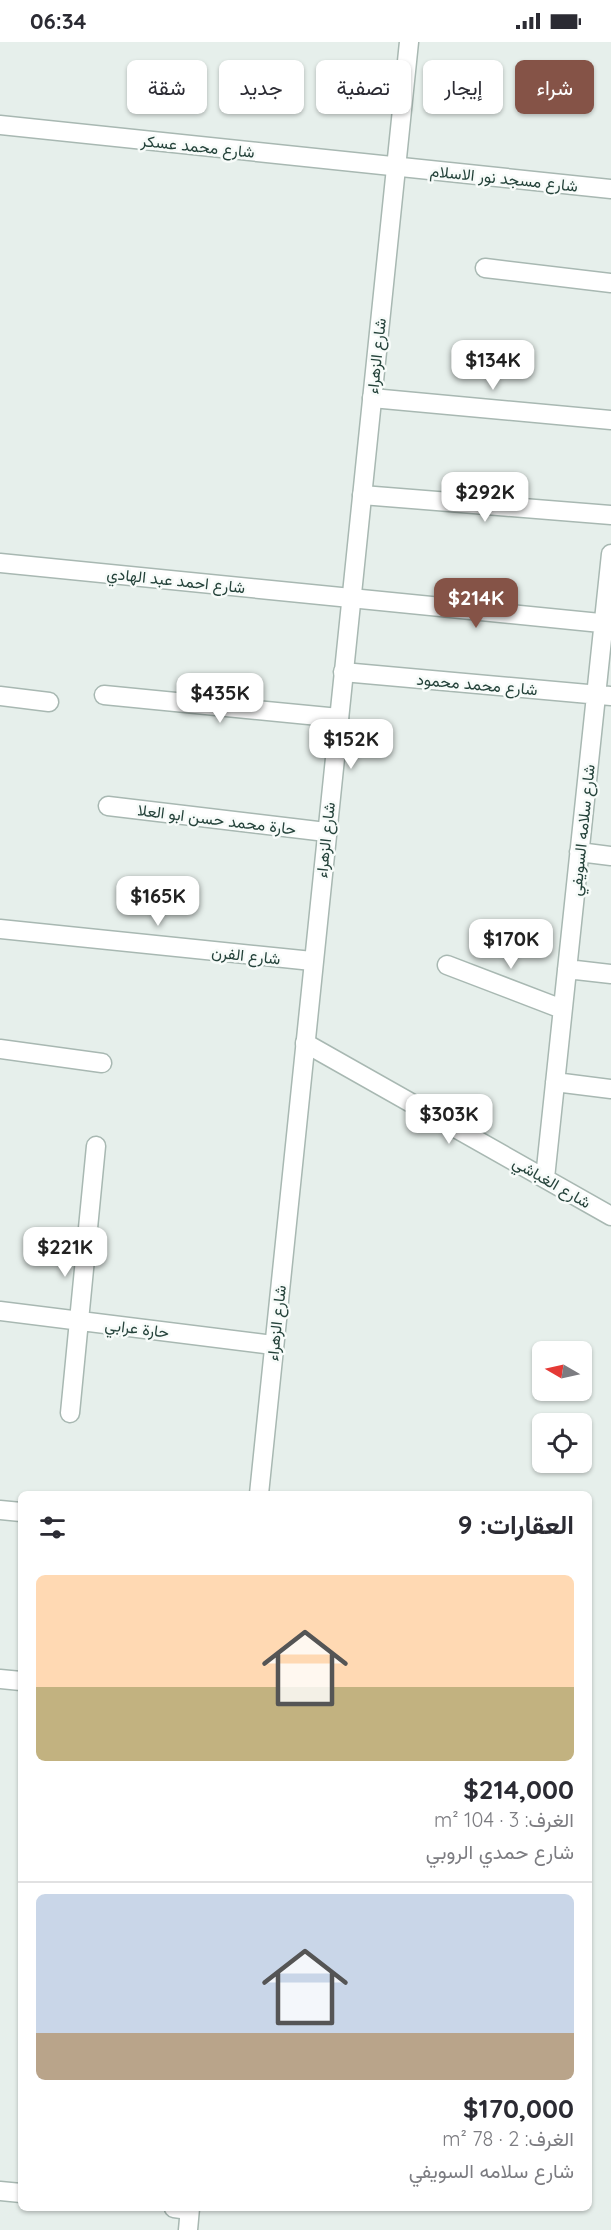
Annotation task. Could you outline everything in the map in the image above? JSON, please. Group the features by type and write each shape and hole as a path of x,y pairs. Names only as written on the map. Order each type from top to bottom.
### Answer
{"street":[{"name":"شارع الزهراء","path":"258,1491 409,42"},
{"name":"شارع محمد عسكر","path":"0,125 396,166"},
{"name":"شارع مسجد نور الاسلام","path":"396,166 611,189"},
{"path":"485,268 611,283"},
{"path":"372,398 611,420"},
{"path":"362,495 611,515"},
{"name":"شارع سلامه السويفي","path":"545,1178 579,852 604,695 611,554"},
{"name":"شارع احمد عبد الهادي","path":"0,563 607,624"},
{"name":"شارع محمد محمود","path":"343,672 604,695"},
{"path":"104,695 339,718"},
{"path":"0,696 49,702"},
{"name":"حارة محمد حسن ابو العلا","path":"108,806 326,832"},
{"path":"579,852 611,856"},
{"name":"شارع الفرن","path":"0,929 312,961"},
{"path":"447,966 562,1009"},
{"path":"567,969 611,974"},
{"name":"شارع الغباشي","path":"305,1043 611,1216"},
{"path":"0,1049 102,1063"},
{"path":"555,1082 611,1089"},
{"path":"70,1413 96,1146"},
{"name":"حارة عرابي","path":"0,1311 273,1345"},
{"path":"0,1510 18,1512"},
{"path":"0,1679 18,1681"},
{"path":"0,2191 18,2193"},
{"path":"185,2211 188,2230"}]}
